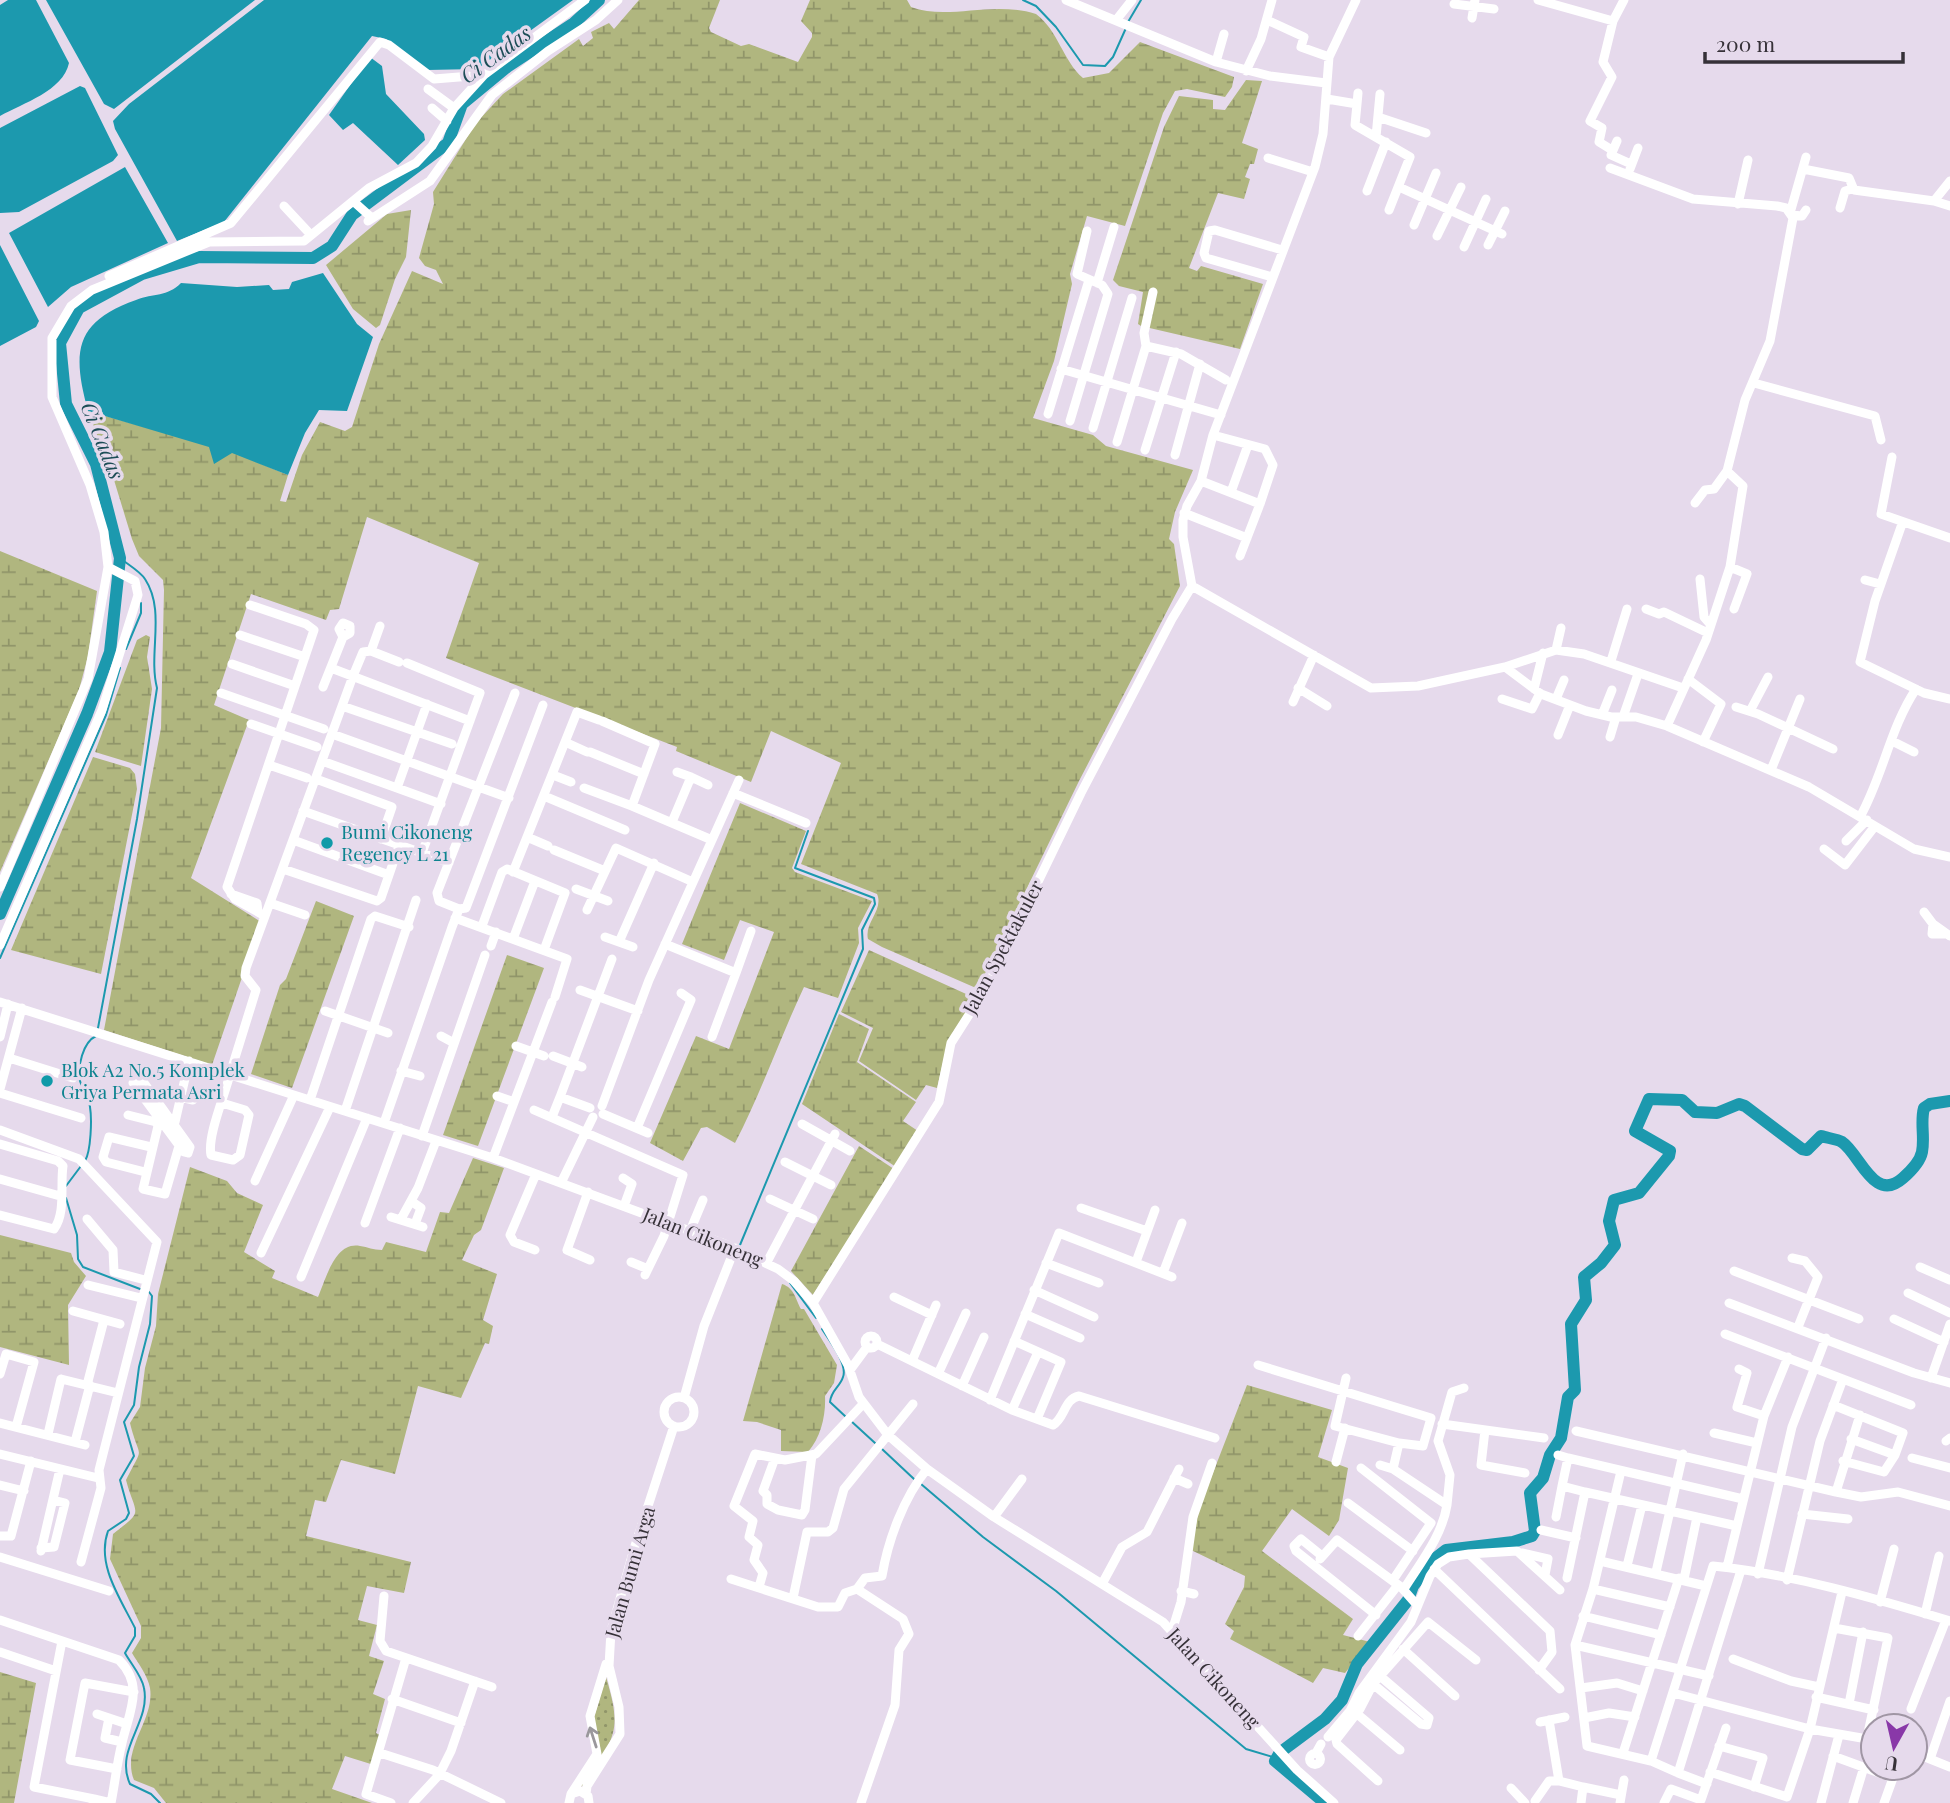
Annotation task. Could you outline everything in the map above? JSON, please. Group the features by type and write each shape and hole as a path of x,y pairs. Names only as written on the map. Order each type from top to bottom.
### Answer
{"street":[{"path":"0,887 88,679 110,568 104,532 90,485 52,397 52,338 60,319 71,306 92,290 209,242 300,243 358,205 375,184 416,163 432,146 454,108 484,75 585,0"},
{"path":"358,205 370,219 414,194 446,163 471,121 492,95 548,51 596,20 618,0"},
{"path":"1066,0 1216,62 1246,71 1325,83"},
{"path":"1119,20 1132,0"},
{"path":"1246,71 1257,37 1267,20 1272,0"},
{"path":"1356,0 1328,57 1325,83 1327,99 1321,144 1313,172 1221,415 1203,482 1184,513 1183,537 1192,586 1371,688 1382,690 1450,681 1556,650 1611,661 1638,674 1686,683 1704,690 1710,698 1721,703 1703,742"},
{"path":"1538,0 1613,21"},
{"path":"1612,150 1599,142 1602,127 1590,121 1612,77 1602,65 1613,21 1624,0"},
{"path":"1472,18 1475,3"},
{"path":"1454,4 1475,3 1494,9"},
{"path":"1267,20 1304,37 1301,47 1328,57"},
{"path":"1216,62 1224,34"},
{"path":"53,322 70,300 84,289 231,223 380,42 389,45 434,79 484,75"},
{"path":"428,89 454,108"},
{"path":"1358,93 1355,125 1410,157 1389,210"},
{"path":"1367,191 1381,140 1378,117 1380,94"},
{"path":"1327,99 1357,104"},
{"path":"432,108 447,121"},
{"path":"1378,117 1426,133"},
{"path":"1617,141 1612,156 1632,164"},
{"path":"1628,174 1638,148"},
{"path":"1695,503 1705,489 1714,489 1727,471 1745,400 1754,383 1777,315 1791,241 1791,214 1806,157"},
{"path":"1268,158 1313,172"},
{"path":"1738,204 1748,160"},
{"path":"1610,168 1693,199 1777,206 1791,214 1802,216 1806,210"},
{"path":"1803,169 1849,178 1852,189"},
{"path":"1414,225 1436,173"},
{"path":"1934,201 1939,191 1950,181"},
{"path":"1399,187 1499,232"},
{"path":"1437,236 1461,187"},
{"path":"1840,208 1845,191 1852,189 1934,201 1950,206"},
{"path":"1464,247 1486,199"},
{"path":"284,206 311,235"},
{"path":"1488,245 1499,232 1506,211"},
{"path":"1048,414 1061,369 1114,227"},
{"path":"1272,277 1206,258 1209,231 1212,229 1282,250"},
{"path":"1070,421 1108,295 1105,287 1076,272 1087,231"},
{"path":"1117,442 1146,346 1144,333 1153,292"},
{"path":"1094,428 1132,298"},
{"path":"1146,346 1176,352 1226,380"},
{"path":"1145,450 1176,352"},
{"path":"1174,455 1200,364"},
{"path":"1061,369 1221,415"},
{"path":"1754,383 1875,416 1881,440"},
{"path":"1216,436 1265,449 1274,463 1240,556"},
{"path":"1231,492 1248,445"},
{"path":"1892,457 1880,512 1902,524 1950,538"},
{"path":"1667,726 1710,629 1730,567 1742,485 1727,471"},
{"path":"1203,482 1260,504"},
{"path":"1184,513 1247,538"},
{"path":"1902,524 1880,584 1860,662 1916,689 1950,699"},
{"path":"1730,567 1745,570 1747,574 1734,609"},
{"path":"0,946 102,710 138,595 137,584 132,578 110,568"},
{"path":"1700,579 1704,617 1710,629"},
{"path":"1866,580 1880,584"},
{"name":"Jalan Spektakuler","path":"814,1303 939,1102 951,1043 988,985 1091,773 1192,586"},
{"path":"250,605 313,628 314,634 227,887 229,893 257,904 261,914"},
{"path":"1611,661 1626,609"},
{"path":"1646,609 1659,614 1664,612 1710,629"},
{"path":"371,651 380,626"},
{"path":"1556,650 1561,628"},
{"path":"240,635 305,657"},
{"path":"323,687 343,637"},
{"path":"222,1103 245,1110 249,1115 240,1155 233,1160 210,1153 222,1103 230,1074 256,990 245,974 261,914 270,903 303,811 311,778 322,761 328,732 342,706 363,652 371,651 479,692 422,853"},
{"path":"1502,699 1532,709 1543,653"},
{"path":"1293,702 1314,655"},
{"path":"232,664 295,686"},
{"path":"1505,667 1537,691 1570,705 1602,715 1650,720 1667,726 1816,790 1914,849 1949,855"},
{"path":"331,668 470,721"},
{"path":"1610,737 1638,674"},
{"path":"1750,711 1768,677"},
{"path":"1556,699 1564,680"},
{"path":"1298,688 1327,706"},
{"path":"1824,849 1845,865 1867,821 1873,793 1892,741 1906,704 1916,689"},
{"path":"1602,715 1612,690"},
{"path":"493,1158 531,1052 568,961 457,914 436,897 514,692"},
{"path":"221,693 509,798"},
{"path":"1771,770 1800,699"},
{"path":"397,788 427,704"},
{"path":"384,1124 401,1070 407,1040 457,914 466,908 542,705"},
{"path":"1558,735 1570,705"},
{"path":"342,706 452,744"},
{"path":"1737,707 1833,749"},
{"path":"513,872 578,712 655,744 632,806"},
{"path":"251,724 317,747"},
{"path":"1892,741 1914,752"},
{"path":"565,743 644,774"},
{"path":"322,761 441,804"},
{"path":"269,765 392,807 381,839"},
{"path":"677,772 708,785"},
{"path":"553,775 571,782"},
{"path":"672,821 691,778"},
{"path":"561,1184 597,1111 665,944 739,780"},
{"path":"584,788 672,821 712,840"},
{"path":"733,793 806,823"},
{"path":"544,796 625,830"},
{"path":"303,811 449,863"},
{"path":"1846,841 1867,821"},
{"path":"527,837 605,871"},
{"path":"293,840 389,875"},
{"path":"283,869 377,901 382,898 399,846"},
{"path":"587,910 616,848 693,882"},
{"path":"619,942 654,863"},
{"path":"482,926 502,872 504,869 513,872 565,895 544,950"},
{"path":"513,939 535,881"},
{"path":"576,890 608,901"},
{"path":"345,1111 416,900"},
{"path":"270,903 305,915"},
{"path":"1924,912 1933,924 1932,934 1948,935"},
{"path":"310,1100 372,917 409,927"},
{"path":"712,1037 751,931"},
{"path":"422,1136 496,932"},
{"path":"606,937 633,947"},
{"path":"665,944 736,973"},
{"path":"552,1117 577,1064 612,959"},
{"path":"580,990 638,1011"},
{"path":"637,1128 691,1000 681,993"},
{"path":"0,1037 4,1003"},
{"name":"Jalan Cikoneng","path":"4,1003 493,1158 766,1262 794,1280 814,1303 850,1370 863,1404 888,1435 927,1469 994,1517 1169,1627 1301,1774 1334,1803"},
{"path":"22,1007 0,1091 81,1118"},
{"path":"325,1011 388,1033"},
{"path":"441,1036 454,1043"},
{"path":"516,1046 577,1064"},
{"path":"9,1058 73,1078"},
{"path":"169,1125 135,1075 133,1083 169,1125 190,1150 185,1153 179,1146 165,1194 143,1189 145,1172 151,1147 169,1125 180,1097 189,1061"},
{"path":"401,1070 420,1076"},
{"path":"255,1181 294,1095"},
{"path":"497,1096 514,1102"},
{"path":"180,1097 193,1100"},
{"path":"560,1097 648,1133"},
{"path":"261,1253 330,1107"},
{"path":"534,1110 683,1175 668,1223 646,1272 631,1262"},
{"path":"128,1115 169,1125"},
{"path":"301,1277 367,1118"},
{"path":"802,1124 834,1137 850,1151"},
{"path":"112,1126 104,1161 145,1172"},
{"path":"365,1223 400,1128"},
{"path":"0,1130 79,1159 157,1241 118,1393 98,1478 101,1488 81,1562"},
{"path":"109,1137 151,1147"},
{"path":"766,1262 834,1137"},
{"path":"411,1201 421,1208 419,1225 396,1218 411,1201 436,1141"},
{"path":"0,1144 61,1162 63,1166 61,1211 54,1229 0,1215"},
{"path":"786,1163 831,1185"},
{"path":"535,1250 514,1242 510,1235 536,1174"},
{"path":"623,1178 632,1184 624,1206"},
{"path":"0,1179 60,1196"},
{"path":"588,1192 567,1250 590,1260"},
{"path":"770,1199 813,1219"},
{"path":"690,1231 703,1200"},
{"path":"1081,1208 1147,1231"},
{"path":"1136,1262 1155,1210"},
{"path":"86,1219 113,1250 114,1272 143,1290"},
{"path":"990,1399 1059,1233 1168,1275 1182,1223"},
{"path":"684,1398 704,1326 735,1248"},
{"path":"1792,1258 1805,1261 1818,1276 1798,1327"},
{"path":"1046,1263 1099,1283"},
{"path":"1920,1267 1950,1280"},
{"path":"1734,1271 1859,1319"},
{"path":"88,1284 143,1290"},
{"path":"1034,1290 1094,1317"},
{"path":"1908,1293 1950,1313"},
{"path":"894,1297 932,1315"},
{"path":"1729,1303 1950,1383"},
{"path":"912,1361 936,1305"},
{"path":"73,1311 120,1324"},
{"path":"938,1374 966,1313"},
{"path":"1025,1314 1080,1338"},
{"path":"1894,1319 1944,1342"},
{"path":"0,1423 80,1443 89,1385 104,1320"},
{"path":"1931,1378 1950,1324"},
{"path":"1725,1334 1815,1366 1911,1405"},
{"path":"962,1386 984,1337"},
{"path":"1758,1574 1792,1427 1826,1338"},
{"path":"1014,1341 1061,1362 1037,1419"},
{"path":"850,1370 872,1345 1037,1419 1057,1424 1069,1401 1079,1396 1214,1438"},
{"path":"1012,1410 1038,1352"},
{"path":"0,1374 6,1354 34,1362 16,1427"},
{"path":"1722,1567 1737,1526 1764,1416 1788,1357"},
{"path":"1258,1365 1343,1391 1428,1415 1431,1420 1422,1447 1399,1443 1334,1423 1343,1391 1346,1378"},
{"path":"1739,1369 1747,1373 1737,1407 1764,1416"},
{"path":"1787,1580 1809,1483 1843,1379"},
{"path":"48,1434 60,1380 118,1393"},
{"path":"1405,1592 1444,1522 1450,1475 1438,1441 1452,1392 1464,1388"},
{"path":"684,1398 692,1405 693,1419 686,1426 674,1426 667,1421 665,1407 671,1399 684,1398"},
{"path":"759,1587 763,1573 754,1560 758,1545 749,1538 753,1521 734,1506 755,1453 785,1460 812,1455 863,1404"},
{"path":"793,1598 807,1532 828,1532 833,1528 844,1489 913,1404"},
{"path":"1833,1405 1903,1433 1895,1455 1884,1472 1843,1461"},
{"path":"1836,1492 1843,1461 1860,1415"},
{"path":"1442,1424 1544,1438"},
{"name":"Jalan Bumi Arga","path":"589,1800 587,1786 620,1734 619,1707 608,1655 618,1602 674,1426"},
{"path":"1336,1462 1345,1428"},
{"path":"1485,1430 1481,1465 1525,1473"},
{"path":"1576,1431 1683,1454 1780,1479 1809,1483 1836,1492 1861,1497 1898,1492 1950,1506"},
{"path":"1714,1433 1758,1443"},
{"path":"1851,1439 1895,1455"},
{"path":"1393,1469 1399,1443"},
{"path":"0,1454 98,1478"},
{"path":"1656,1572 1683,1454"},
{"path":"775,1458 763,1490 768,1495 767,1504 778,1510 802,1515 805,1510 812,1455"},
{"path":"1558,1455 1743,1499"},
{"path":"1556,1517 1568,1458"},
{"path":"1912,1458 1950,1468"},
{"path":"0,1536 11,1536 31,1461"},
{"path":"1169,1627 1181,1591 1193,1517 1212,1463"},
{"path":"1380,1465 1393,1469 1447,1505"},
{"path":"1361,1468 1430,1522 1431,1527 1413,1551 1405,1592 1411,1622 1356,1713 1340,1731 1337,1744 1378,1781"},
{"path":"41,1549 54,1547 65,1503 53,1500 60,1469"},
{"path":"731,1579 833,1609 838,1607 845,1593 857,1590 864,1578 882,1576 888,1548 917,1482 927,1469"},
{"path":"1621,1471 1593,1589 1575,1644 1588,1747 1651,1761 1707,1784"},
{"path":"1102,1584 1122,1547 1147,1532 1177,1474 1188,1484"},
{"path":"994,1517 1022,1479"},
{"path":"0,1485 24,1491"},
{"path":"1562,1486 1737,1526"},
{"path":"1567,1578 1585,1492"},
{"path":"1348,1503 1413,1551"},
{"path":"1627,1566 1642,1505"},
{"path":"1802,1514 1848,1519"},
{"path":"1623,1753 1670,1607 1682,1579 1697,1517"},
{"path":"1541,1530 1576,1538"},
{"path":"1322,1556 1301,1539 1294,1546 1376,1615"},
{"path":"1315,1566 1337,1539 1405,1592"},
{"path":"1880,1602 1894,1549"},
{"path":"1358,1636 1376,1615 1443,1560 1503,1550 1520,1552 1548,1559 1545,1576"},
{"path":"1520,1552 1560,1590"},
{"path":"1469,1554 1550,1631 1552,1652 1539,1670"},
{"path":"1925,1614 1939,1556"},
{"path":"0,1557 109,1591"},
{"path":"1600,1561 1656,1572 1706,1586"},
{"path":"1651,1761 1711,1569 1722,1567 1741,1570 1842,1592 1948,1621 1911,1709"},
{"path":"1434,1569 1560,1689"},
{"path":"1678,1773 1741,1570"},
{"path":"1593,1589 1670,1607"},
{"path":"857,1590 903,1619 909,1634 899,1650 895,1705 861,1803"},
{"path":"1181,1591 1194,1594"},
{"path":"1710,1772 1786,1800 1810,1729 1842,1592"},
{"path":"384,1596 380,1641 382,1648 492,1687"},
{"path":"1583,1616 1661,1635"},
{"path":"0,1620 62,1641 118,1660 131,1677 134,1692 111,1803 34,1787 62,1641"},
{"path":"1301,1774 1375,1679 1428,1622 1476,1660"},
{"path":"1733,1659 1849,1704 1874,1710 1888,1638 1834,1628"},
{"path":"1849,1704 1863,1632"},
{"path":"1575,1644 1709,1676"},
{"path":"1403,1649 1455,1696"},
{"path":"0,1652 56,1671"},
{"path":"569,1799 597,1754 590,1716 608,1655"},
{"path":"391,1803 366,1794 406,1658"},
{"path":"1375,1679 1429,1718 1427,1725 1421,1724 1375,1679"},
{"path":"414,1803 439,1775 475,1681"},
{"path":"117,1769 70,1760 85,1683 134,1692"},
{"path":"1581,1688 1617,1683 1643,1691"},
{"path":"1673,1693 1810,1729 1859,1738"},
{"path":"392,1699 461,1723"},
{"path":"1950,1701 1930,1759 1950,1767"},
{"path":"1356,1713 1400,1750"},
{"path":"1584,1718 1609,1713 1635,1717"},
{"path":"97,1714 127,1724"},
{"path":"1559,1781 1545,1721 1565,1717"},
{"path":"109,1718 105,1738 122,1742"},
{"path":"1664,1803 1671,1789 1704,1801 1710,1772 1726,1728"},
{"path":"1821,1803 1839,1735"},
{"path":"1719,1746 1763,1758 1754,1787"},
{"path":"380,1753 439,1775 485,1800 501,1803"},
{"path":"1833,1756 1859,1765"},
{"path":"1511,1788 1530,1803 1549,1781 1583,1787 1621,1799 1624,1780"},
{"path":"1853,1803 1859,1782"},
{"path":"1884,1803 1891,1782"},
{"path":"1581,1803 1583,1787"},
{"path":"569,1799 580,1791 589,1800"}],"green space":[{"path":"639,0 720,0 709,28 711,32 741,46 749,44 798,62 812,37 812,33 801,21 810,0 907,0 911,7 925,11 1002,9 1036,14 1050,28 1070,63 1083,78 1109,73 1140,42 1234,77 1232,87 1225,97 1187,89 1175,91 1163,113 1125,226 1087,216 1070,274 1072,284 1054,361 1033,418 1093,435 1106,446 1193,470 1175,512 1169,539 1174,544 1180,586 1079,781 987,970 976,988 882,947 868,939 869,927 878,906 877,894 801,864 841,763 771,731 751,782 676,751 677,747 446,658 479,563 367,517 339,609 330,610 326,620 251,594 214,705 249,720 191,878 261,922 212,1065 104,1030 161,728 164,590 163,580 139,556 88,411 232,452 288,475 280,501 286,502 302,455 320,422 345,431 352,427 379,344 412,271 443,284 436,270 425,266 419,258 434,204 433,192 476,123 503,94 579,39 583,46 593,38 591,32 609,23 614,29"},
{"path":"1246,80 1262,81 1242,143 1258,149 1254,164 1250,164 1245,177 1250,179 1244,199 1218,193 1189,268 1197,271 1201,266 1263,284 1240,349 1141,326 1138,324 1143,292 1119,286 1113,280 1164,127 1179,96 1213,100 1213,109 1225,110"},
{"path":"411,210 406,257 395,279 380,325 376,328 353,309 326,265 387,214"},
{"path":"0,551 97,591 88,656 79,690 0,872"},
{"path":"146,635 150,637 147,657 152,689 141,766 95,752 137,640"},
{"path":"93,757 130,768 135,774 137,789 101,974 11,950"},
{"path":"740,803 806,831 792,868 795,872 872,901 858,928 859,943 838,998 804,987 735,1143 707,1127 701,1128 683,1161 650,1143 696,1036 729,1049 774,932 740,920 724,960 682,944"},
{"path":"316,901 354,916 292,1088 251,1074 280,985 286,979"},
{"path":"869,950 975,998 948,1041 937,1088 926,1085 916,1100 859,1061 873,1028 841,1012"},
{"path":"507,955 544,968 478,1146 443,1135"},
{"path":"839,1014 869,1029 857,1062 916,1102 903,1121 918,1131 896,1167 802,1104"},
{"path":"859,1146 894,1169 813,1295 791,1271"},
{"path":"473,1158 504,1168 481,1230 474,1235 462,1260 497,1274 483,1320 493,1326 489,1344 485,1343 461,1398 418,1386 395,1474 341,1460 326,1502 315,1500 306,1536 411,1562 404,1593 367,1586 358,1620 377,1625 369,1656 384,1661 373,1694 385,1699 376,1733 382,1736 374,1765 345,1756 332,1789 372,1803 166,1803 154,1788 134,1780 131,1768 135,1745 148,1711 150,1688 132,1653 141,1638 141,1626 110,1559 113,1534 134,1516 135,1512 126,1480 139,1452 130,1423 140,1407 145,1368 156,1326 158,1294 190,1167 227,1181 237,1193 263,1205 244,1252 275,1271 272,1278 318,1297 338,1255 351,1246 382,1250 386,1242 426,1252 440,1212 449,1213"},
{"path":"0,1235 71,1253 74,1262 86,1276 68,1305 69,1365 0,1347"},
{"path":"782,1284 792,1292 801,1309 804,1309 837,1365 834,1383 825,1396 825,1411 819,1433 808,1452 781,1451 781,1430 757,1422 743,1421"},
{"path":"1247,1385 1332,1410 1318,1457 1348,1468 1339,1520 1329,1536 1292,1509 1262,1551 1353,1619 1343,1635 1370,1642 1345,1673 1323,1668 1313,1683 1230,1639 1234,1631 1225,1624 1244,1587 1245,1576 1191,1550 1199,1509"},
{"path":"0,1672 36,1683 14,1803 0,1803"},
{"path":"606,1677 614,1711 613,1734 585,1784 579,1788 599,1758 592,1724"}],"water":[{"path":"8,0 36,0 69,63 65,73 51,89 0,116 0,5"},
{"path":"46,0 255,0 114,109 104,104"},
{"path":"264,0 573,0 477,69 427,70 386,39 372,36 224,222 177,241 113,121 129,104"},
{"path":"370,57 382,66 386,94 424,134 425,140 398,165 353,123 343,130 329,115"},
{"path":"80,86 85,88 118,155 113,161 19,212 0,213 0,128"},
{"path":"125,167 168,243 71,287 48,307 9,233"},
{"path":"0,245 39,321 36,327 0,346"},
{"path":"323,273 357,324 373,337 347,411 319,410 305,433 288,475 232,453 214,464 209,447 88,411 80,372 83,342 89,329 115,309 165,293 181,283 237,287 269,285 273,290 289,289 292,282"}],"waterway":[{"name":"Ci Cadas","path":"0,914 87,714 110,652 120,558 96,464 66,404 60,343 79,308 142,274 199,257 313,258 332,246 352,215 448,143 462,104 507,67 574,23 599,0"},
{"path":"1023,0 1036,6 1056,27 1083,65 1105,66 1113,57 1126,28"},
{"path":"1128,22 1141,0"},
{"path":"98,1028 137,819 157,688 154,661 156,618 151,591 143,576 120,558"},
{"path":"126,649 141,613 141,603"},
{"path":"0,958 106,715 120,668"},
{"path":"740,1245 863,949 862,930 875,904 874,898 795,868 808,831"},
{"path":"85,1161 90,1143 91,1112 80,1081 79,1069 84,1049 96,1036"},
{"path":"1282,1751 1325,1719 1342,1700 1357,1664 1408,1600 1413,1586 1433,1560 1446,1550 1513,1542 1532,1536 1535,1531 1530,1493 1543,1478 1550,1455 1561,1438 1568,1397 1575,1390 1571,1324 1586,1300 1584,1277 1601,1263 1615,1245 1609,1221 1614,1200 1639,1193 1669,1156 1670,1151 1635,1131 1649,1099 1682,1100 1695,1112 1717,1113 1739,1104 1745,1106 1802,1149 1807,1150 1821,1136 1842,1142 1868,1174 1884,1185 1893,1184 1903,1178 1919,1159 1923,1146 1924,1108 1930,1104 1950,1101"},
{"path":"66,1186 81,1166"},
{"path":"66,1198 77,1235 78,1259 83,1267 140,1289"},
{"path":"739,1255 749,1260"},
{"path":"790,1283 816,1318"},
{"path":"149,1292 152,1296 150,1324 139,1367 134,1405 124,1422 134,1456 120,1480 129,1513 126,1519 108,1531 105,1556 111,1581 135,1628 135,1636 125,1653 144,1688 143,1713 129,1747 126,1771 130,1784 151,1794 160,1803"},
{"path":"822,1329 837,1352 844,1372 830,1402 846,1417"},
{"path":"851,1421 875,1443"},
{"path":"882,1449 914,1479"},
{"path":"921,1484 983,1537 1056,1591 1246,1749 1276,1758"},
{"path":"1279,1754 1275,1761 1325,1803"}],"place":[{"name":"Bumi Cikoneng Regency L 21","path":"327,843"},
{"name":"Blok A2 No.5 Komplek Griya Permata Asri","path":"47,1081"}]}
